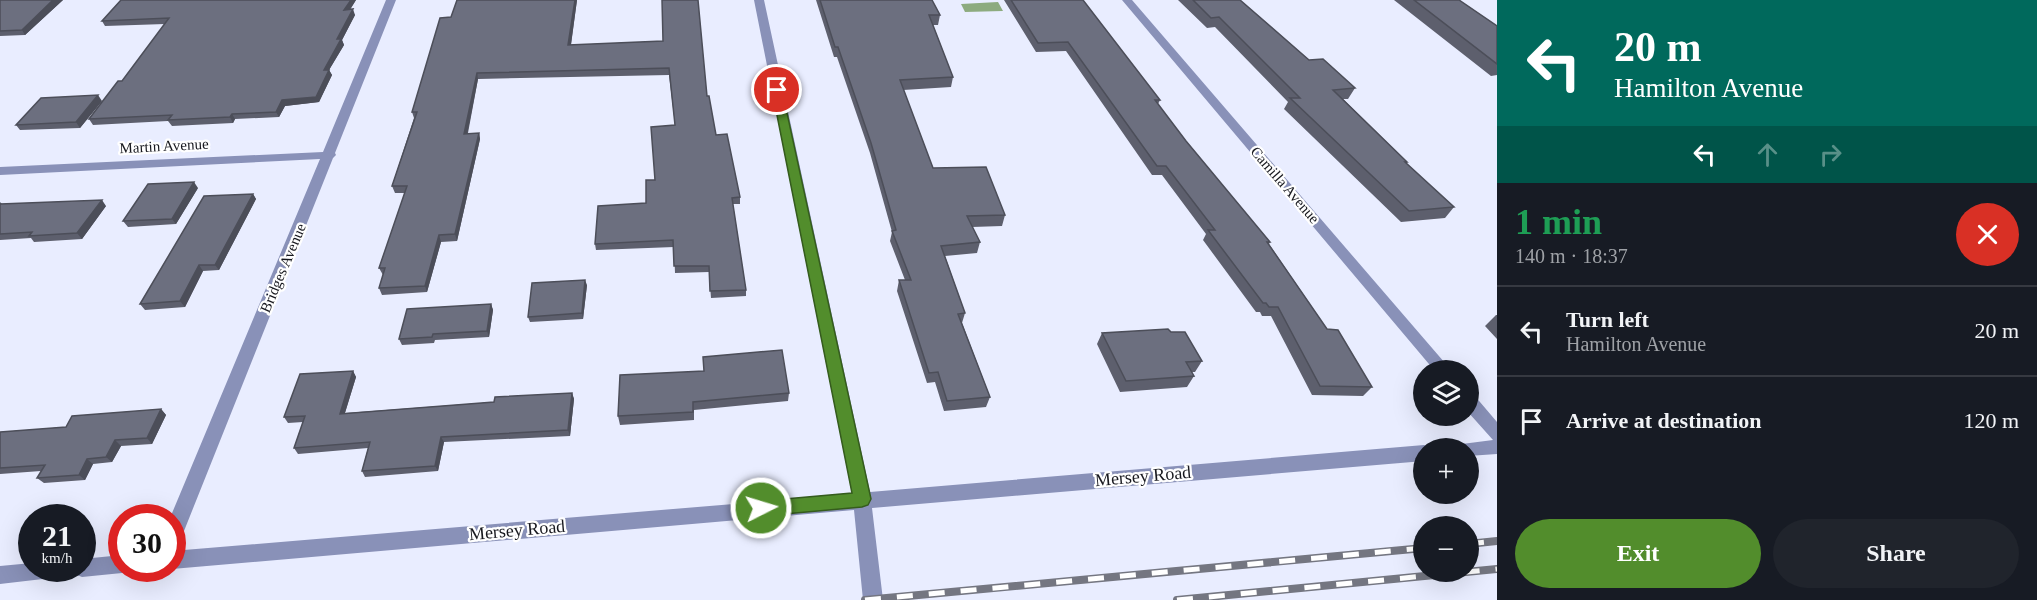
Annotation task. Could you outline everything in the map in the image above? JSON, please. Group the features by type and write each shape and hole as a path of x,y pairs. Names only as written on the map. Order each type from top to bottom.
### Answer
{"street":[{"name":"Bridges Avenue","path":"185,504 330,155 391,0"},
{"path":"759,0 862,499 873,600"},
{"name":"Camilla Avenue","path":"1127,0 1434,360"},
{"name":"Martin Avenue","path":"0,171 330,155"},
{"path":"1479,413 1497,434"},
{"path":"1479,448 1497,447"},
{"name":"Mersey Road","path":"186,559 862,499 1413,454"},
{"path":"0,575 18,573"}],"shaded area":[{"path":"998,2 1003,11 965,12 961,4"}],"building":[{"path":"0,0 53,0 22,30 0,31"},
{"path":"121,0 351,0 344,10 353,9 337,39 341,39 324,70 329,70 316,97 282,100 276,112 232,114 230,117 168,120 172,115 89,119 118,81 122,81 169,18 102,21"},
{"path":"457,0 575,0 568,45 663,41 662,0 698,0 707,96 709,96 716,135 727,134 740,197 732,198 746,290 710,291 709,266 674,266 673,240 595,244 598,206 646,203 646,180 655,180 651,127 675,125 669,68 477,73 464,134 479,133 455,234 439,235 425,286 379,288 385,268 379,268 407,186 392,186 417,112 412,112 440,18 451,17"},
{"path":"820,0 932,0 940,15 929,15 953,77 900,80 933,168 986,167 1005,215 967,216 980,242 941,246 965,313 958,314 990,397 947,401 938,372 929,373 899,280 911,280 892,231 896,230 871,143"},
{"path":"1011,0 1083,0 1160,100 1155,100 1186,141 1270,242 1267,242 1327,329 1338,330 1372,387 1320,386 1278,307 1269,307 1263,303 1208,230 1215,230 1166,166 1157,166 1068,42 1038,43"},
{"path":"1193,0 1240,0 1309,60 1323,59 1355,88 1333,90 1454,207 1409,211 1290,98 1300,98 1219,17 1211,18"},
{"path":"1414,0 1459,0 1497,26 1497,64"},
{"path":"98,95 76,122 16,125 41,98"},
{"path":"194,182 172,219 123,221 148,184"},
{"path":"253,194 215,265 199,265 180,301 140,304 204,196"},
{"path":"102,200 77,233 29,236 32,232 0,234 0,204"},
{"path":"585,280 582,313 528,317 532,283"},
{"path":"491,304 487,331 433,334 432,337 399,339 407,309"},
{"path":"1168,329 1171,332 1185,332 1202,361 1186,362 1194,376 1126,381 1102,333"},
{"path":"782,350 789,393 693,402 693,412 618,416 620,375 704,371 703,357"},
{"path":"353,371 340,414 494,402 495,397 572,393 568,430 441,437 435,466 362,471 370,442 294,448 305,416 284,417 300,374"},
{"path":"161,409 147,438 115,440 106,457 87,459 79,475 37,478 45,465 0,468 0,432 66,427 72,416"}],"railway":[{"path":"1479,543 1497,541"},
{"path":"865,600 1413,549"},
{"path":"1177,600 1497,569"}],"route":[{"path":"761,508 862,499 777,90"}]}
